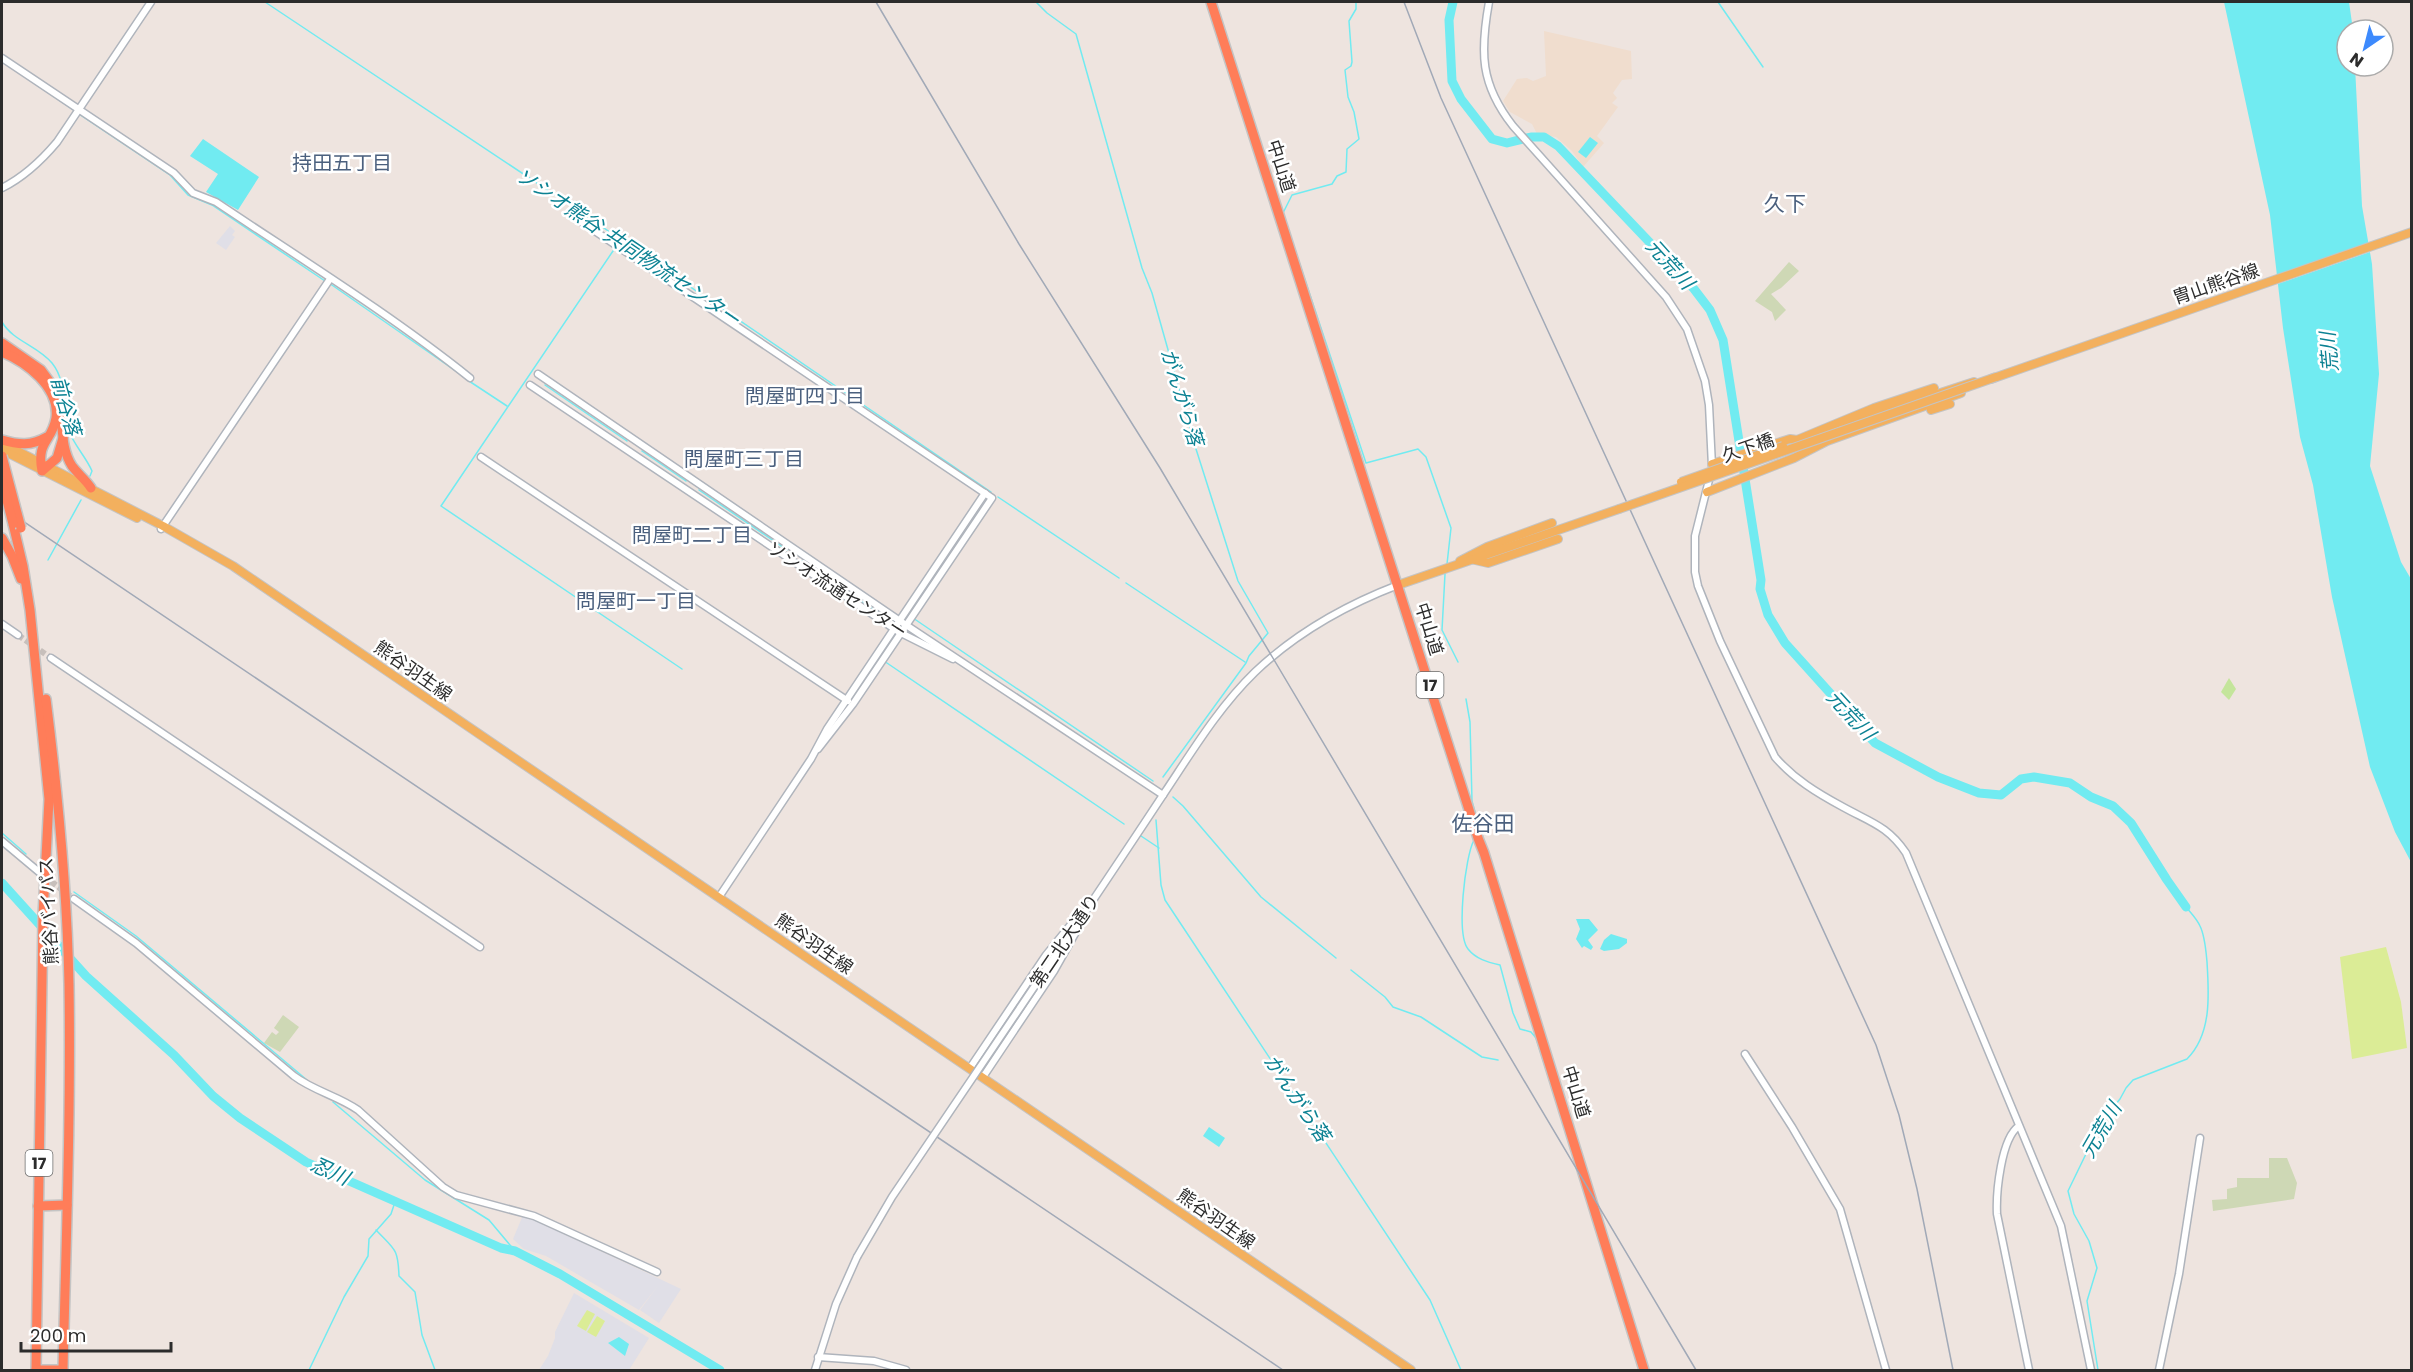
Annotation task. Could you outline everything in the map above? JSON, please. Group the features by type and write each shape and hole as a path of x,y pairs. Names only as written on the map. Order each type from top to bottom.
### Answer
{"highway":[{"name":"中山道","path":"1211,2 1524,978 1644,1371"},
{"path":"2,343 48,377 58,398 63,438 72,466 91,488"},
{"path":"2,352 30,369 48,389 55,407 56,417 40,449 43,467"},
{"path":"2,441 25,445 47,437"},
{"path":"43,467 60,452 63,438"},
{"name":"熊谷バイパス","path":"2,456 32,582 61,831 69,982 68,1205 63,1370"},
{"name":"熊谷バイパス","path":"2,481 17,526 30,610 49,799 42,956 36,1370"},
{"path":"2,538 17,567 30,610"},
{"path":"38,1206 68,1205"},
{"path":"36,1370 63,1370"}],"main road":[{"name":"胄山熊谷線","path":"2030,366 2412,232"},
{"name":"久下橋","path":"1475,560 2030,366"},
{"path":"1818,432 1957,386 1996,377"},
{"path":"1619,509 1687,490 1806,450 1931,405 1996,377"},
{"path":"1619,509 1694,477 1784,446 1874,408 1934,388"},
{"path":"1827,441 1838,442 1950,404"},
{"path":"1712,464 1790,439 1797,440"},
{"name":"熊谷羽生線","path":"2,441 43,467 162,527"},
{"name":"熊谷羽生線","path":"2,450 91,488 198,546 310,618 592,813 719,897 1412,1371"},
{"path":"1707,492 1794,458 1806,450"},
{"path":"1443,570 1487,547 1552,523"},
{"path":"1398,585 1475,560 1488,563 1558,539"}],"street":[{"path":"2,188 43,159 78,112 151,2"},
{"path":"1489,2 1483,41 1486,75 1495,100 1522,136 1666,297 1687,329 1706,381 1709,405 1712,464 1695,536 1695,572 1704,604 1775,757 1792,776 1813,791 1881,827 1896,838 1906,853 1934,915 2066,1242 2091,1371"},
{"path":"2,58 78,112 174,173 194,193 216,202 439,353 470,378"},
{"path":"577,219 992,498 896,631 850,702 827,729 818,749 719,897"},
{"path":"162,527 330,279"},
{"path":"538,374 1163,795"},
{"name":"ソシオ流通センター","path":"530,385 896,631 970,666"},
{"path":"482,457 850,702"},
{"path":"903,622 986,493"},
{"name":"第二北大通り","path":"815,1371 836,1304 857,1257 903,1181 1222,708 1257,670 1322,621 1352,604 1398,585"},
{"path":"2,624 18,636"},
{"path":"51,658 480,946"},
{"path":"2,841 39,872"},
{"path":"970,1068 1046,955 1111,873"},
{"path":"74,899 136,943 294,1076 308,1086 347,1102 358,1110 443,1187 456,1195 515,1209 534,1216 657,1272"},
{"path":"983,1077 1057,966 1093,900"},
{"path":"1745,1054 1792,1127 1840,1209 1886,1371"},
{"path":"2019,1126 2011,1133 2004,1156 1996,1203 2029,1371"},
{"path":"2159,1371 2179,1274 2200,1138"},
{"path":"818,1357 874,1361 906,1371"}],"shaded area":[{"path":"1544,31 1631,51 1632,79 1622,80 1613,93 1617,98 1612,103 1618,107 1597,136 1604,143 1583,167 1572,151 1556,137 1537,134 1532,124 1510,112 1503,101 1517,79 1527,78 1533,81 1546,76"},
{"path":"230,226 235,231 232,235 235,237 226,250 216,243"},
{"path":"523,1215 681,1289 659,1323 640,1310 657,1287 639,1310 546,1256 524,1249 513,1239"},
{"path":"574,1293 649,1338 629,1370 539,1370 548,1356 555,1332"}],"green space":[{"path":"1789,262 1799,271 1771,294 1786,310 1775,321 1772,312 1755,301"},
{"path":"2229,678 2236,689 2229,700 2221,692"},
{"path":"2386,947 2401,1002 2407,1048 2352,1059 2340,957"},
{"path":"283,1015 299,1027 280,1052 264,1043 272,1032 276,1035 279,1032 274,1028"},
{"path":"2269,1158 2287,1158 2297,1183 2294,1199 2213,1211 2212,1200 2227,1199 2227,1189 2237,1187 2237,1178 2269,1178"},
{"path":"587,1310 595,1314 586,1331 577,1326"},
{"path":"597,1316 605,1321 596,1337 587,1332"}],"water":[{"name":"荒川","path":"2224,2 2349,2 2351,18 2335,18 2335,78 2356,78 2362,206 2372,264 2379,374 2370,466 2401,562 2411,579 2411,862 2395,832 2370,767 2332,597 2313,485 2300,437 2283,328 2270,215"},
{"path":"1590,137 1598,143 1586,158 1578,152"},
{"path":"203,139 259,177 238,210 206,192 218,174 190,156"},
{"path":"1576,919 1589,919 1598,930 1588,940 1593,947 1591,950 1584,946 1582,948 1576,939 1580,929"},
{"path":"1611,934 1627,939 1627,943 1619,949 1604,951 1600,949 1604,940"},
{"path":"1209,1127 1225,1138 1219,1147 1203,1136"},
{"path":"619,1337 629,1344 625,1356 608,1343"}],"pier":[{"path":"2372,243 2373,251 2275,285 2274,277"}],"waterway":[{"name":"ソシオ熊谷 共同物流センター","path":"265,2 579,211 991,492"},
{"name":"がんがら落","path":"1036,2 1076,34 1142,268 1152,293 1196,449 1238,581 1268,633 1249,656 1163,777"},
{"path":"1283,213 1292,195 1332,184 1337,176 1346,172 1347,149 1359,139 1354,112 1348,97 1345,70 1351,66 1352,62 1349,21 1356,9 1356,2"},
{"name":"元荒川","path":"1453,2 1449,20 1452,81 1461,99 1492,139 1507,143 1531,137 1544,137 1558,146 1694,289 1710,310 1723,340 1761,580 1760,589 1768,615 1785,643 1875,743 1938,777 1979,793 2001,795 2021,779 2034,777 2070,783 2091,797 2113,806 2131,823 2186,907"},
{"path":"1718,2 1763,67"},
{"path":"12,68 75,111"},
{"path":"79,114 170,175 188,195 212,205 325,281"},
{"path":"1288,229 1366,463 1418,449 1426,457 1451,528 1447,564"},
{"path":"615,248 441,506 682,669"},
{"path":"329,283 463,376"},
{"name":"前谷落","path":"2,322 12,334 46,357 57,371 69,431 92,471 90,476"},
{"path":"469,381 507,406"},
{"path":"545,385 627,441"},
{"path":"642,451 686,481"},
{"path":"699,490 787,550"},
{"path":"998,497 1119,578"},
{"name":"前谷落","path":"48,560 81,500"},
{"path":"802,561 883,616"},
{"path":"1445,574 1442,630 1458,662"},
{"path":"1126,583 1245,662"},
{"path":"913,618 1153,781"},
{"path":"884,661 1124,824"},
{"path":"1466,699 1470,722 1472,801 1479,828"},
{"path":"1173,797 1261,897 1336,958"},
{"name":"がんがら落","path":"1156,820 1161,885 1165,900 1430,1300 1461,1370"},
{"path":"2,833 26,854"},
{"path":"1141,836 1159,848"},
{"path":"1474,840 1463,895 1464,941 1468,949 1478,958 1500,965 1513,1013 1520,1029 1531,1032 1536,1038 1554,1094"},
{"name":"忍川","path":"2,883 86,976 174,1055 213,1096 240,1118 306,1162 501,1248 515,1251 560,1274 720,1370"},
{"path":"74,892 136,936 307,1080"},
{"name":"元荒川","path":"2098,1370 2087,1301 2097,1268 2089,1241 2074,1214 2068,1191 2102,1121 2126,1088 2133,1080 2187,1059 2201,1038 2208,1000 2206,948 2200,926 2186,907"},
{"path":"1351,970 1385,997 1393,1007 1421,1017 1482,1057 1498,1060"},
{"path":"333,1102 425,1180 489,1220 515,1251"},
{"path":"309,1370 344,1297 368,1256 369,1239 391,1214 395,1202"},
{"path":"376,1230 394,1250 398,1260 399,1276 415,1292 422,1335 435,1370"}],"tunnel":[{"path":"18,635 51,658"},
{"path":"44,876 74,899"}],"railway":[{"path":"876,2 1019,244 1160,468 1696,1370"},
{"path":"1404,2 1441,98 1876,1045 1899,1115 1917,1189 1953,1370"},
{"path":"2,507 1283,1370"}],"district":[{"name":"持田五丁目","path":"342,163"},
{"name":"久下","path":"1785,204"},
{"name":"問屋町四丁目","path":"805,396"},
{"name":"問屋町三丁目","path":"744,459"},
{"name":"問屋町二丁目","path":"692,535"},
{"name":"問屋町一丁目","path":"636,601"},
{"name":"佐谷田","path":"1483,824"}]}
